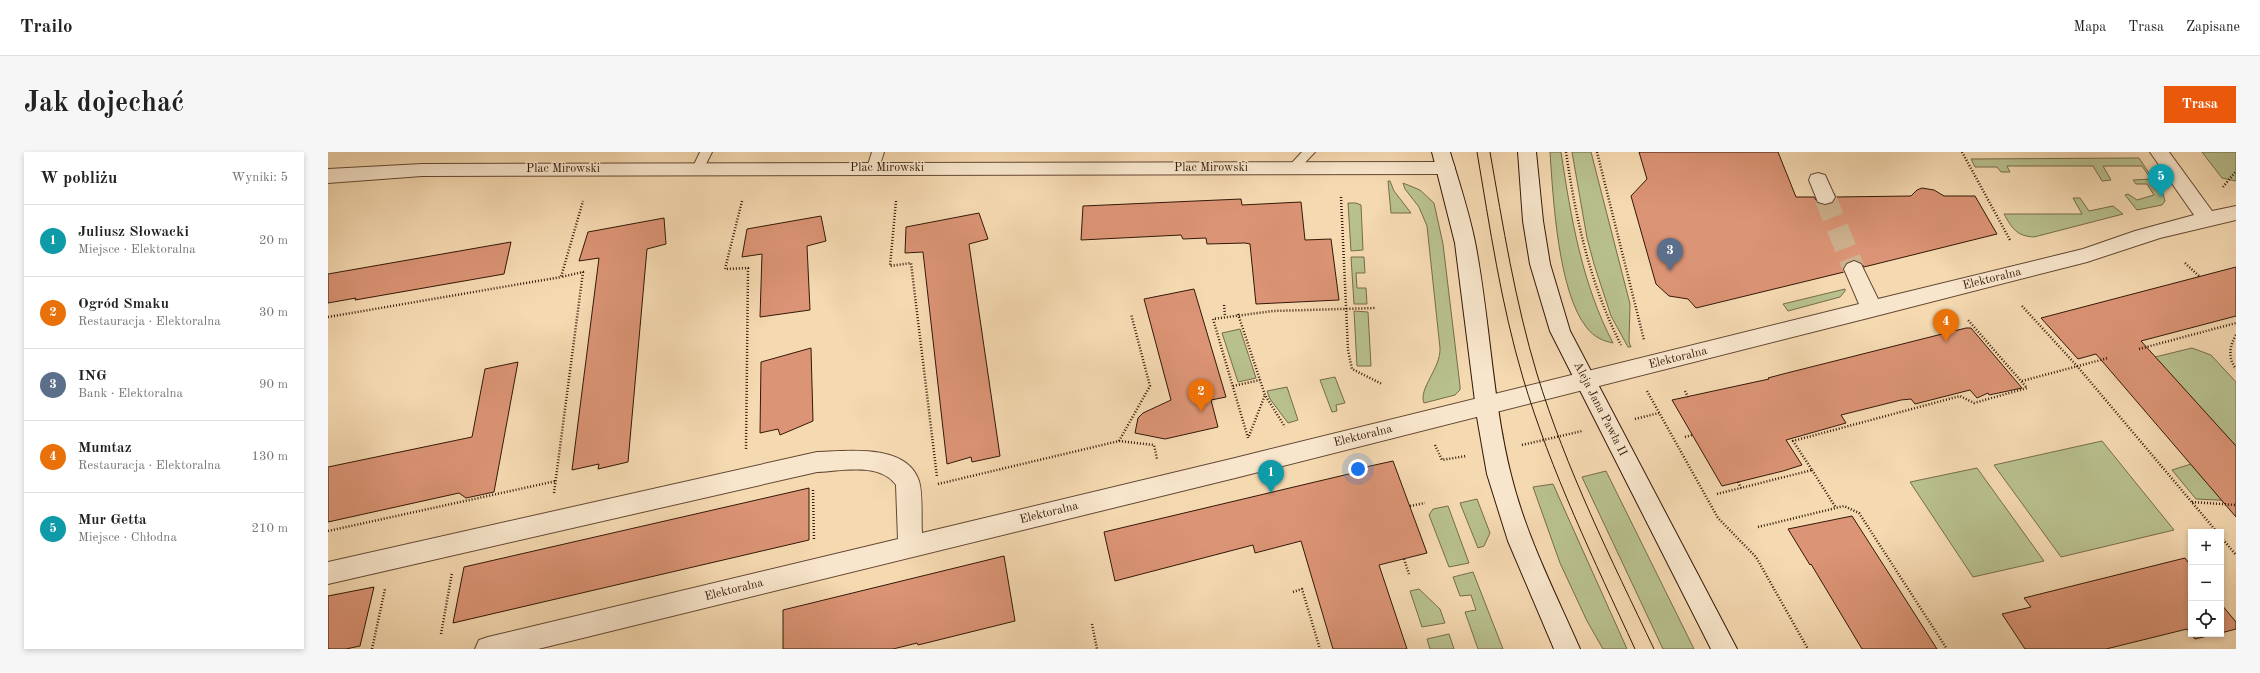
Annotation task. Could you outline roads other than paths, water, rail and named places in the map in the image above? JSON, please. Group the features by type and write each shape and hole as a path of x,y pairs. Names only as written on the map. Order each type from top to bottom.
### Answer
{"street":[{"name":"Aleja Jana Pawła II","path":"1528,152 1532,228 1542,280 1560,331 1724,649"},
{"path":"2159,152 2206,218"},
{"name":"Plac Mirowski","path":"328,176 422,170 698,169 875,160 1293,168 1443,160"},
{"path":"1443,160 1465,244 1494,450 1507,501 1567,649"},
{"path":"1818,180 1825,197"},
{"name":"Elektoralna","path":"488,649 1585,381 2087,255 2124,240 2206,218 2236,213"},
{"path":"1854,269 1872,309"},
{"path":"328,573 817,462 865,461 890,465 903,473 908,482 910,547"}],"lane":[{"path":"698,169 706,152"},
{"path":"1293,168 1309,152"}],"tunnel":[{"path":"1825,197 1854,269"}],"tram line":[{"path":"1477,152 1491,237 1508,322 1534,413 1574,515 1635,649"},
{"path":"1490,152 1516,291 1537,374 1561,444 1575,479 1654,649"}],"place":[{"name":"Mur Getta","path":"2161,197"},
{"name":"ING","path":"1670,271"},
{"name":"Mumtaz","path":"1946,342"},
{"name":"Ogród Smaku","path":"1201,412"},
{"name":"Juliusz Słowacki","path":"1271,493"}]}
